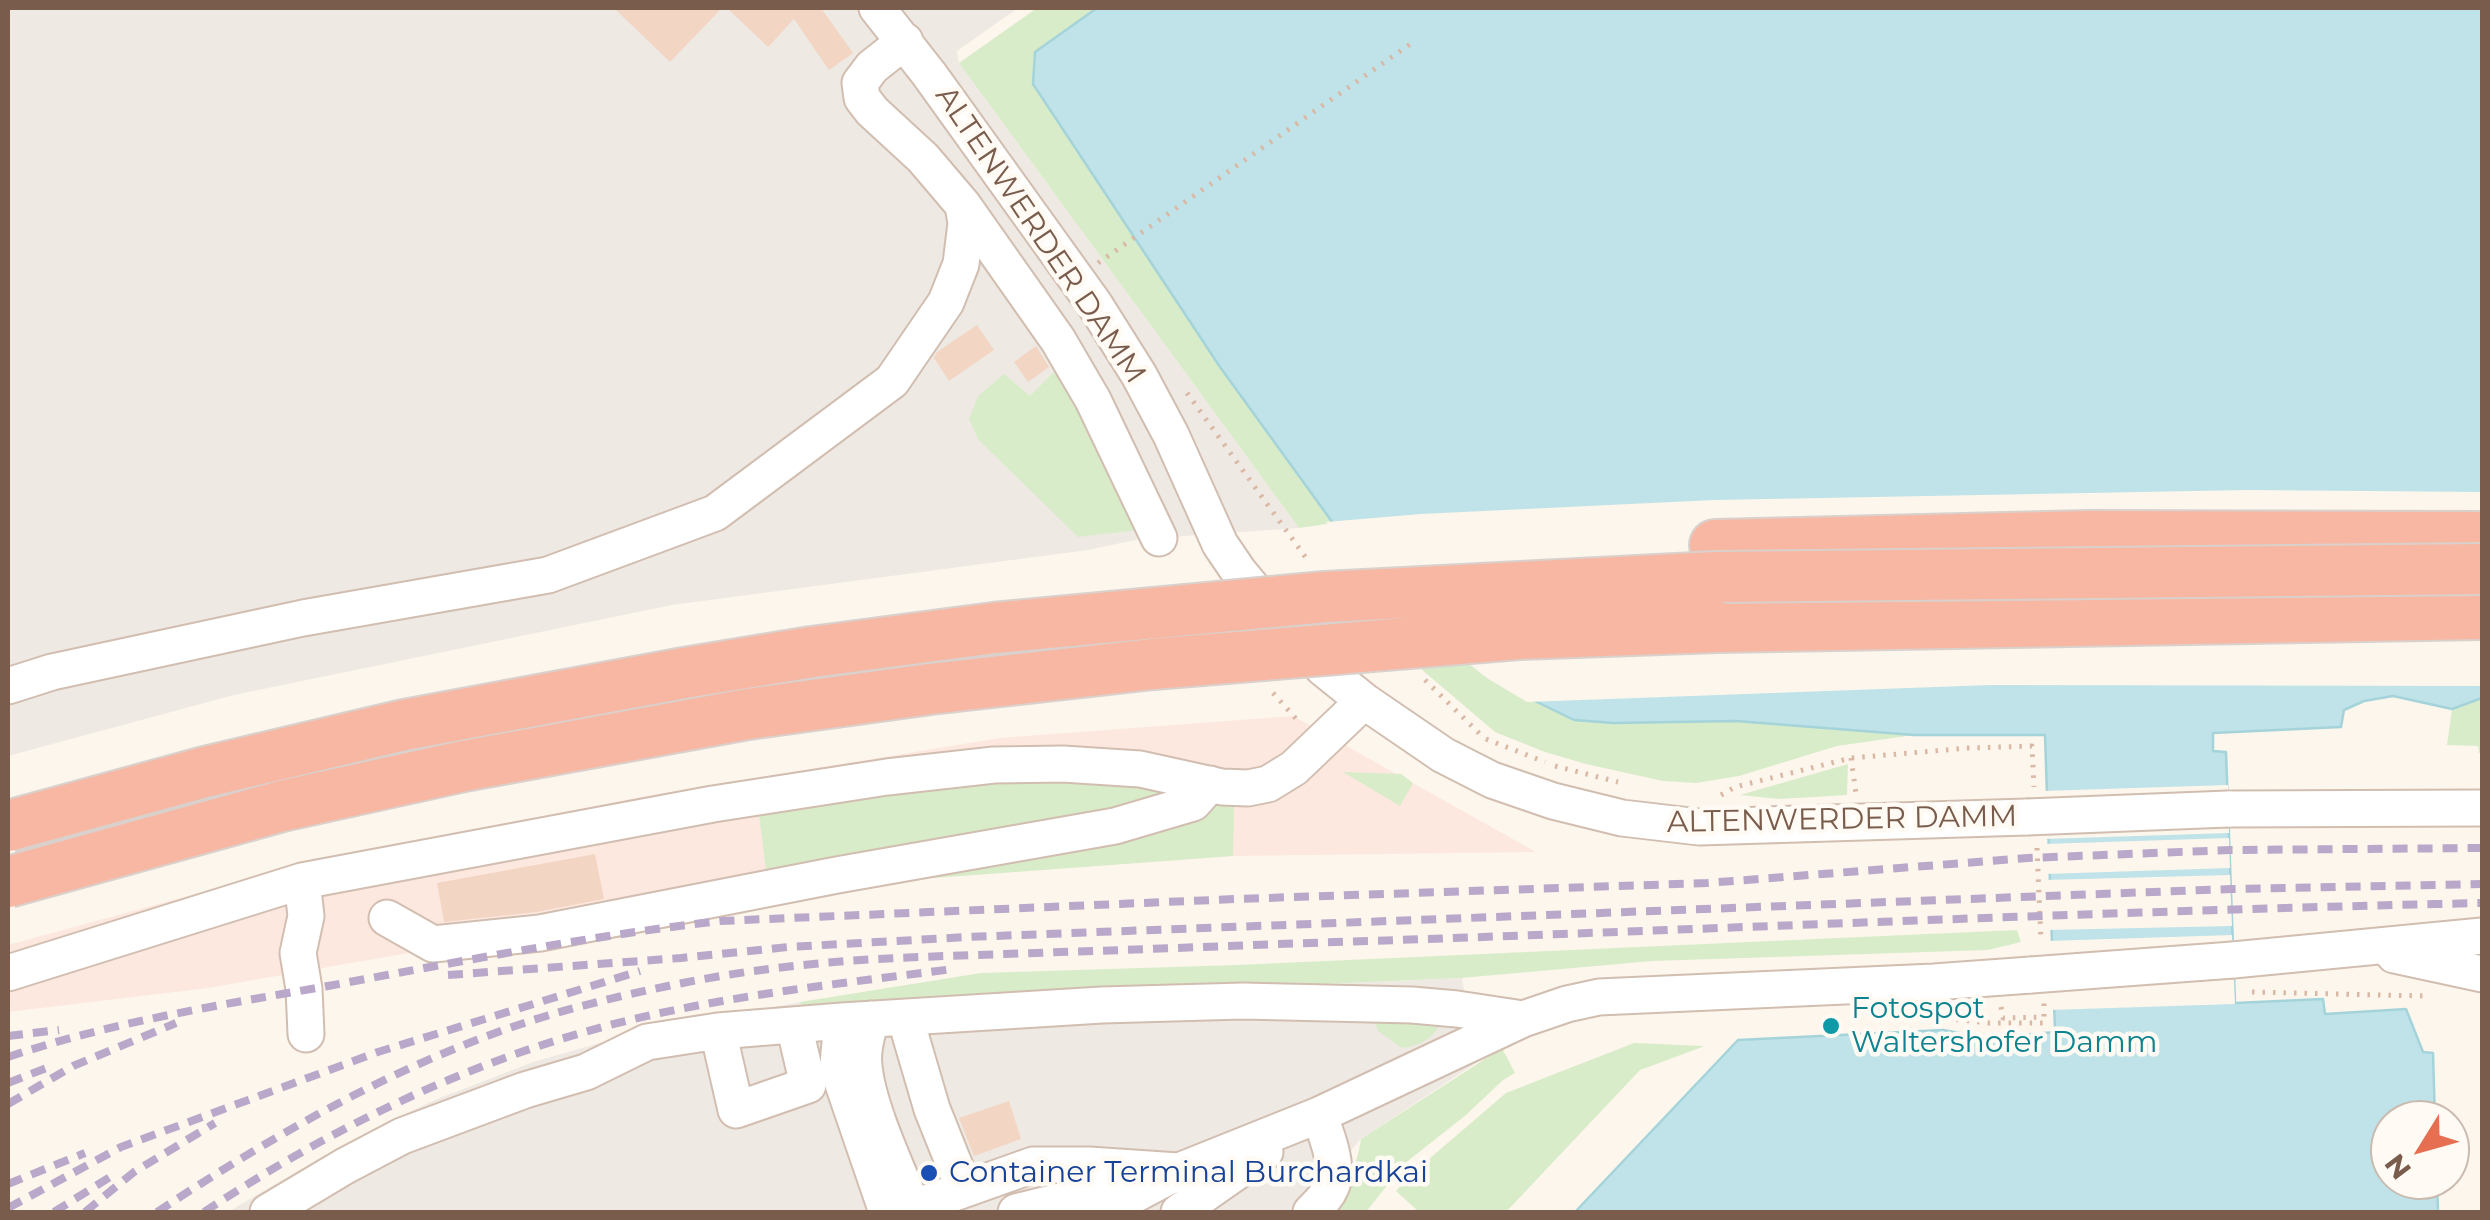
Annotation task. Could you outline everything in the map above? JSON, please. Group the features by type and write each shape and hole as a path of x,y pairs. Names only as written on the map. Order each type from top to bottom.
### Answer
{"highway":[{"path":"8,795 196,742 433,688 556,663 916,606 1424,560 1715,545 2088,536 2482,537"},
{"path":"8,826 205,772 561,694 757,661 994,628 1325,597 1716,577 2482,569"},
{"path":"8,882 282,806 464,766 748,714 1153,664 1593,630 2482,614"}],"street":[{"path":"894,19 872,67 860,83 862,98 923,158 963,205 1058,340 1093,400 1160,538"},
{"name":"ALTENWERDER DAMM","path":"894,19 1130,361 1171,436 1220,544 1238,572 1323,668 1443,755 1492,780 1553,802 1622,818 1699,827 2033,822 2228,809 2482,808"},
{"path":"8,686 52,672 303,618 548,574 715,513 892,380 946,302 962,264 966,223 963,205"},
{"path":"8,973 302,881 713,804 888,777 994,765 1062,764 1140,768 1248,788 1268,784 1294,768 1364,701"},
{"path":"386,918 432,944 540,933 1115,826 1193,803 1210,784"},
{"path":"302,881 306,916 298,953 306,1034"},
{"path":"1102,1212 1178,1171 1319,1115 1523,1019 1599,997 2039,977 2482,936"},
{"path":"2364,949 2482,974"},
{"path":"268,1212 402,1136 586,1072 646,1042 718,1031 872,1019 1243,1001 1412,1005 1523,1019"},
{"path":"872,1019 932,1108 964,1188"},
{"path":"872,1019 838,1064 843,1084 900,1211 1033,1165 1178,1171"},
{"path":"718,1031 736,1110 808,1085 794,1025"},
{"path":"1178,1212 1319,1115"},
{"path":"1310,1212 1327,1194 1334,1175 1328,1138 1319,1115"},
{"path":"1016,1212 1178,1171"},
{"path":"1131,1212 1178,1171"}],"path":[{"path":"1096,265 1416,40"},
{"path":"1485,739 1552,765 1620,782"},
{"path":"1718,796 1734,787 1851,758 2032,746 2039,977 2044,1022 1989,1023 1925,1016"},
{"path":"1851,758 1856,801"},
{"path":"2252,992 2428,996"},
{"path":"2001,1004 2003,1018 2044,1017"}],"shaded area":[{"path":"8,8 1018,8 957,51 959,63 1299,528 1140,539 1088,550 672,605 234,695 8,756"},
{"path":"1293,716 1536,852 1233,856 827,885 666,908 208,988 8,1012 8,945 246,880 646,796 1000,738"},
{"name":"Container Terminal Burchardkai","path":"1462,978 1476,1063 1361,1139 1297,1212 228,1212 318,1159 435,1100 533,1062 635,1033 800,1002 804,1007"}],"green space":[{"path":"1037,8 1097,8 1035,52 1033,84 1220,367 1333,523 1299,528 959,63"},
{"path":"1055,371 1138,530 1078,537 978,439 969,419 978,396 1004,374 1030,396"},
{"path":"1393,591 1613,723 1736,721 1914,735 1837,746 1739,776 1696,783 1663,781 1586,764 1495,732 1380,634 1350,598"},
{"path":"2482,698 2482,753 2478,746 2447,745 2452,709"},
{"path":"1848,764 1847,795 1779,799 1740,795"},
{"path":"1343,772 1401,774 1413,783 1400,806"},
{"path":"1007,774 1161,777 1234,807 1233,856 934,878 929,853 766,871 759,815"},
{"path":"2017,930 2021,942 1988,950 1652,961 1461,978 803,1007 800,1002 981,973"},
{"path":"1372,1014 1436,1021 1439,1026 1424,1042 1402,1048 1378,1031"},
{"path":"1634,1043 1705,1046 1640,1070 1506,1212 1419,1212 1396,1191 1506,1093"},
{"path":"1502,1048 1515,1073 1404,1164 1366,1212 1328,1212 1349,1178 1361,1139"}],"water":[{"path":"1097,8 2482,8 2482,698 2452,709 2393,696 2364,701 2344,710 2341,727 2213,733 2213,751 2226,752 2235,1003 2323,999 2325,1014 2406,1009 2423,1052 2433,1053 2434,1100 2370,1100 2370,1200 2438,1200 2438,1212 1575,1212 1738,1040 1943,1030 1988,1038 2055,1032 2045,735 1914,735 1736,721 1613,723 1574,720 1535,701 1333,523 1220,367 1033,84 1035,52"}],"pier":[{"path":"2248,490 2482,492 2482,585 1389,594 1326,522 1714,500"},
{"path":"2482,590 2482,686 1991,685 1527,702 1487,678 1433,636 1712,601"},
{"path":"2228,785 2229,833 2044,839 2042,791"},
{"path":"2229,838 2230,868 2045,874 2044,844"},
{"path":"2230,875 2232,926 2047,930 2045,880"},
{"path":"2232,935 2235,1004 2050,1010 2047,941"}],"building":[{"path":"614,8 722,8 670,62"},
{"path":"727,8 821,8 853,53 829,70 794,19 768,47"},
{"path":"977,325 994,350 949,381 934,358 937,352"},
{"path":"1036,346 1049,367 1028,382 1014,362"},
{"path":"595,854 604,899 537,912 444,922 437,883"},
{"path":"1009,1101 1021,1139 974,1156 959,1118"}],"railway":[{"path":"8,1057 126,1024 207,1008 572,942 720,921 1707,883 2028,858 2230,850 2482,848"},
{"path":"448,975 788,947 968,937 2231,889 2482,884"},
{"path":"157,1212 306,1121 463,1045 600,1001 758,970 922,957 2482,903"},
{"path":"204,1212 371,1115 429,1088 550,1043 710,1003 953,969"},
{"path":"8,1208 121,1147 378,1052 640,971"},
{"path":"8,1104 73,1066 176,1023"},
{"path":"8,1036 59,1030"},
{"path":"8,1083 54,1065"},
{"path":"85,1212 134,1172 215,1123"},
{"path":"8,1184 85,1153"},
{"path":"54,1212 110,1177"}],"place":[{"name":"Fotospot Waltershofer Damm","path":"1831,1026"},
{"name":"Container Terminal Burchardkai","path":"929,1173"}]}
